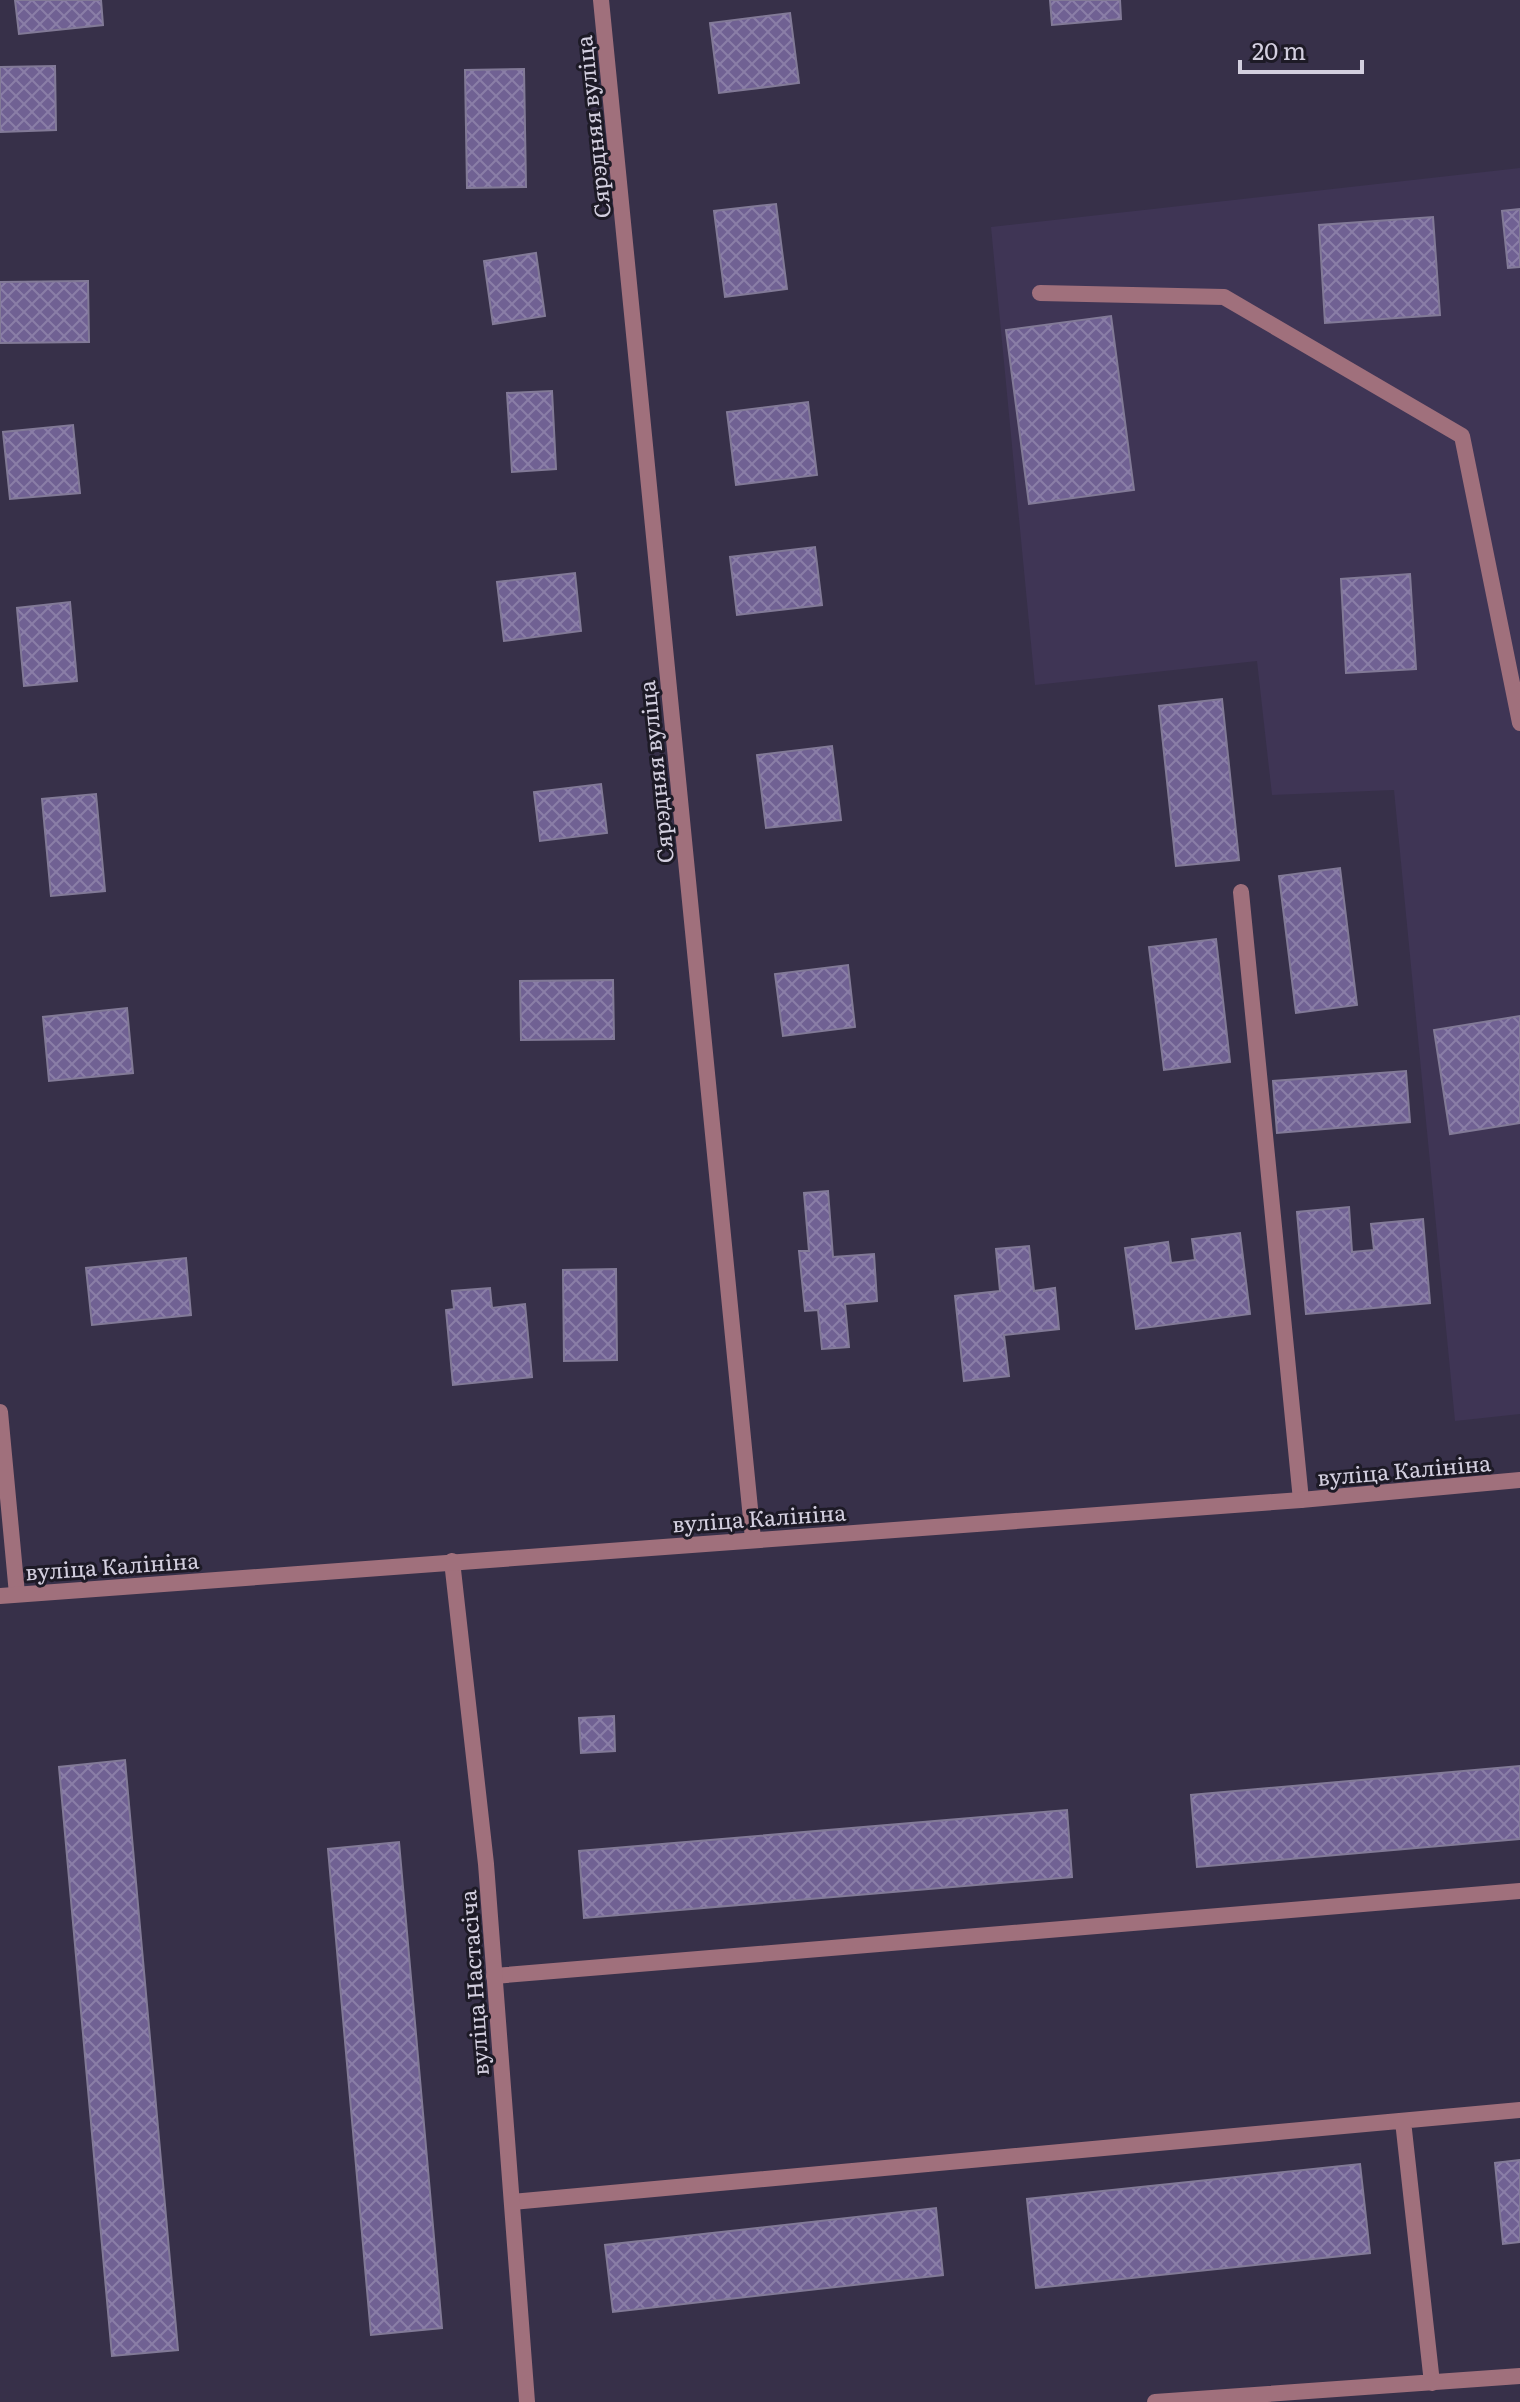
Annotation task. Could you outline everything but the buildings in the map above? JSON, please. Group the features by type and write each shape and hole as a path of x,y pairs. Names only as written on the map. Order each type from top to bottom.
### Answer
{"street":[{"name":"Сярэдняя вуліца","path":"601,0 753,1539"},
{"path":"1040,293 1224,297 1462,436 1520,723"},
{"path":"1241,892 1301,1500"},
{"path":"0,1412 8,1595"},
{"name":"вуліца Калініна","path":"8,1595 1301,1500 1520,1480"},
{"name":"вуліца Настасіча","path":"452,1561 486,1864 527,2402"},
{"path":"494,1976 1520,1891"},
{"path":"512,2202 1520,2110"},
{"path":"1403,2121 1432,2383"},
{"path":"1155,2402 1520,2376"}],"shaded area":[{"path":"1520,168 1520,1414 1455,1421 1394,790 1272,795 1257,661 1035,685 991,227"}]}
